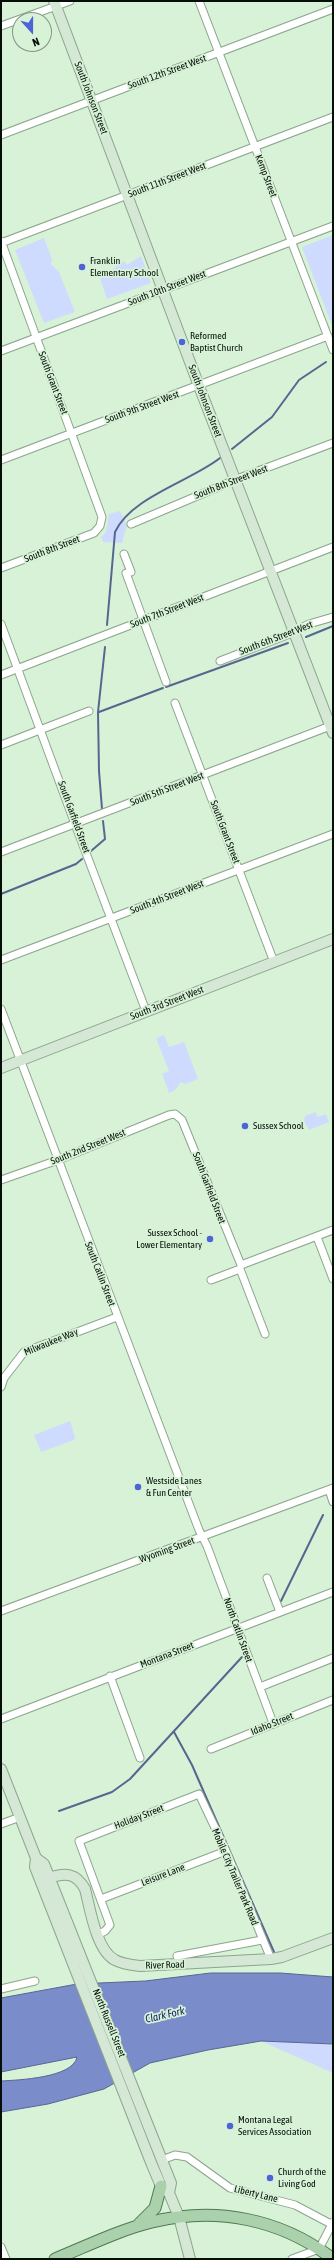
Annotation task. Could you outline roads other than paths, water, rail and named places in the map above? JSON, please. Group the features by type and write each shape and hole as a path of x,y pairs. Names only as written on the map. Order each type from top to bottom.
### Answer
{"main road":[{"name":"South Johnson Street","path":"55,4 199,386 332,728"},
{"name":"South 3rd Street West","path":"1,1068 333,940"},
{"name":"North Russell Street","path":"1,1769 36,1858 35,1867 73,1965 165,2190 179,2217 190,2259"},
{"name":"North Russell Street","path":"36,1858 44,1864 135,2089 171,2183 165,2190"},
{"name":"River Road","path":"49,1878 64,1874 72,1875 80,1881 85,1889 97,1935 107,1954 114,1960 132,1965 271,1959 282,1957 333,1938"},
{"path":"133,2228 155,2208 165,2190"},
{"path":"56,2259 68,2257 133,2228 179,2217 214,2216 261,2222 282,2229 319,2249 333,2259"}],"street":[{"path":"1,26 55,4 70,1"},
{"name":"Kemp Street","path":"199,1 333,350"},
{"name":"South 12th Street West","path":"1,135 333,8"},
{"name":"South 11th Street West","path":"1,242 127,196 254,146 333,117"},
{"name":"South 10th Street West","path":"1,351 333,226"},
{"name":"South Grant Street","path":"1,242 102,513 100,526"},
{"name":"South 9th Street West","path":"1,460 328,336"},
{"name":"South 8th Street West","path":"131,524 236,480 333,443"},
{"name":"South 8th Street","path":"1,568 88,536 94,533 100,526"},
{"name":"South 7th Street West","path":"1,675 333,547"},
{"path":"124,554 144,620 166,682"},
{"name":"South 6th Street West","path":"220,661 294,632 309,624 333,618"},
{"name":"South Garfield Street","path":"1,624 146,1011"},
{"name":"South Grant Street","path":"175,703 274,962"},
{"path":"1,745 89,711"},
{"name":"South 5th Street West","path":"1,852 203,775 332,728"},
{"name":"South 4th Street West","path":"1,960 333,834"},
{"name":"South Catlin Street","path":"1,1009 117,1317 203,1537"},
{"name":"South Garfield Street","path":"175,1114 182,1120 265,1334"},
{"name":"South 2nd Street West","path":"1,1180 58,1160 169,1115 175,1114"},
{"path":"211,1280 333,1230"},
{"path":"317,1237 333,1279"},
{"name":"Milwaukee Way","path":"1,1387 4,1378 24,1352 117,1317"},
{"path":"331,1489 333,1502"},
{"name":"Wyoming Street","path":"1,1611 331,1489"},
{"name":"North Catlin Street","path":"203,1537 273,1723"},
{"path":"267,1578 280,1612"},
{"name":"Montana Street","path":"1,1719 110,1676 333,1592"},
{"path":"260,1687 333,1658"},
{"path":"110,1676 140,1758"},
{"name":"Idaho Street","path":"211,1748 333,1700"},
{"name":"Holiday Street","path":"100,1899 79,1841 199,1794"},
{"name":"Mobile City Trailer Park Road","path":"199,1794 226,1851 271,1959"},
{"path":"1,1824 20,1817"},
{"name":"Leisure Lane","path":"100,1899 226,1851"},
{"path":"97,1935 105,1931 110,1925 100,1899"},
{"path":"177,1956 262,1940"},
{"path":"1,1989 35,1981"},
{"name":"Liberty Lane","path":"162,2160 175,2155 187,2157 230,2188 295,2205 332,2223"},
{"path":"292,2259 319,2249 332,2223"},
{"path":"1,2247 6,2259"}],"water":[{"name":"Clark Fork","path":"211,1973 280,1973 333,1977 333,2044 261,2041 208,2050 150,2063 104,2089 48,2104 1,2112 1,2081 31,2079 56,2074 73,2064 77,2057 1,2072 1,1998 77,1984 145,1981"}],"waterway":[{"path":"232,449 272,417 299,380 326,362"},
{"path":"107,625 115,532 123,520 134,509 148,499 220,458"},
{"path":"306,637 333,626"},
{"path":"166,687 288,643"},
{"path":"102,809 99,771 98,712 105,647"},
{"path":"99,712 163,688"},
{"path":"91,851 105,839 103,821"},
{"path":"1,894 76,864 82,859"},
{"path":"281,1601 323,1515"},
{"path":"59,1811 112,1792 130,1779 242,1657"},
{"path":"174,1732 192,1765 274,1952"}],"place":[{"name":"Franklin Elementary School","path":"82,267"},
{"name":"Reformed Baptist Church","path":"182,342"},
{"name":"Sussex School","path":"245,1126"},
{"name":"Sussex School - Lower Elementary","path":"210,1239"},
{"name":"Westside Lanes & Fun Center","path":"138,1487"},
{"name":"Montana Legal Services Association","path":"230,2126"},
{"name":"Church of the Living God","path":"270,2178"}]}
